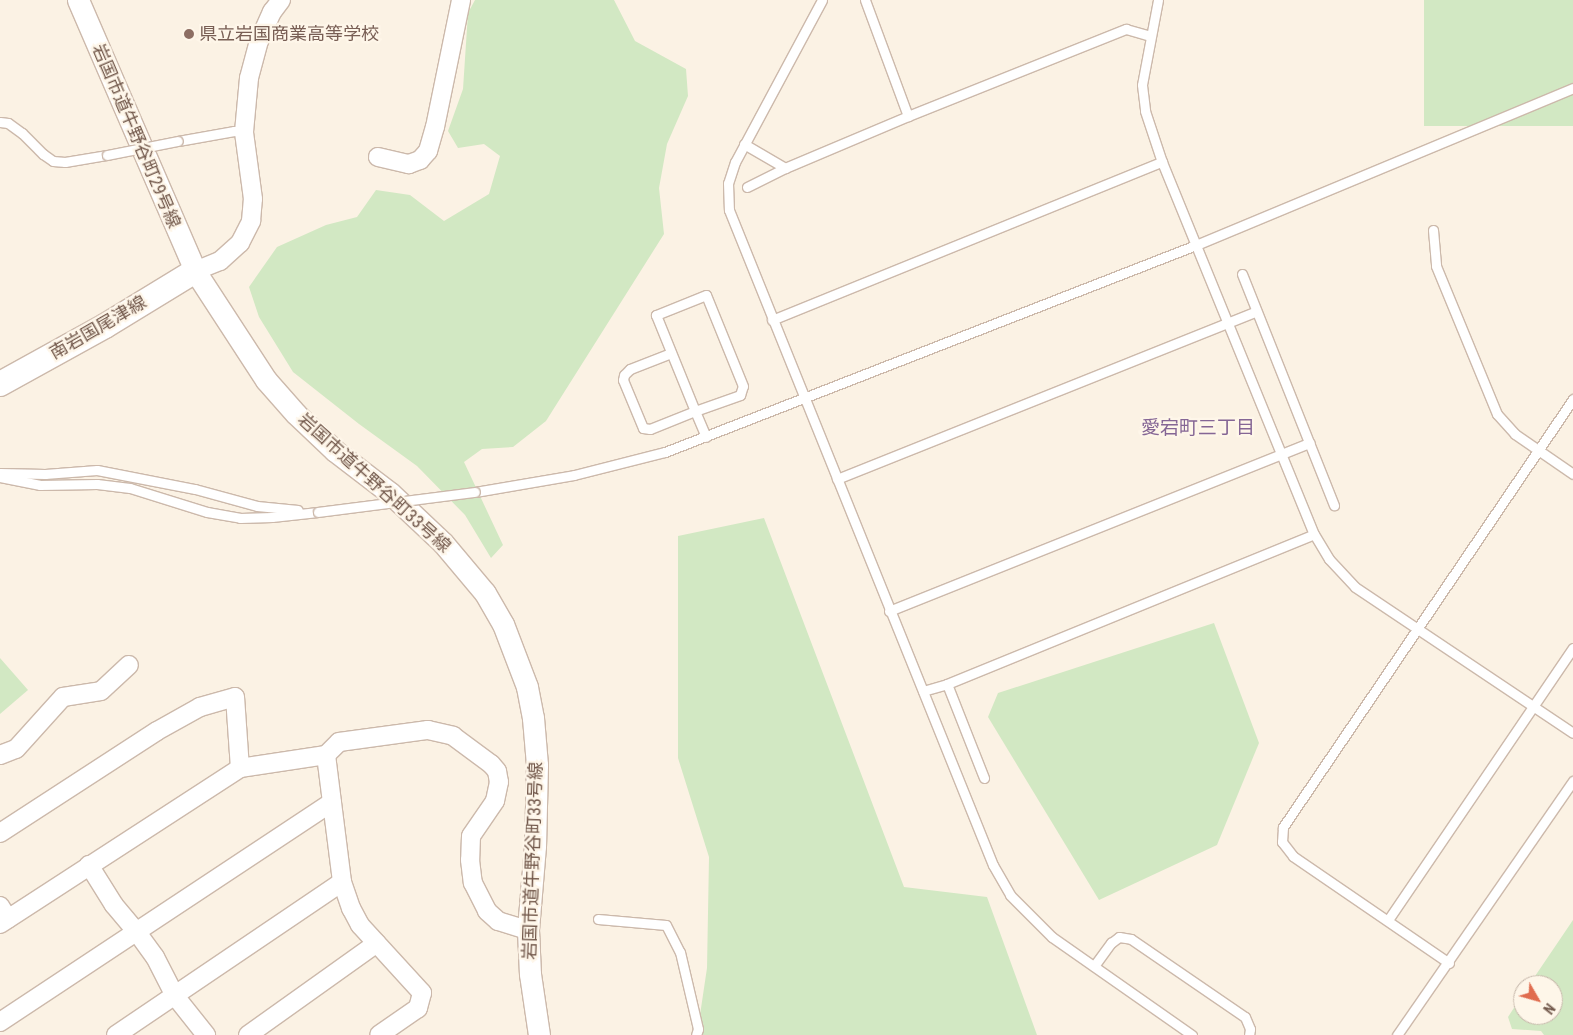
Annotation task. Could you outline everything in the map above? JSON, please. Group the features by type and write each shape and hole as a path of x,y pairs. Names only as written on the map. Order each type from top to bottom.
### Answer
{"main road":[{"name":"南岩国尾津線","path":"0,384 105,326 195,271"}],"street":[{"name":"岩国市道牛野谷町29号線","path":"78,0 195,271"},
{"path":"195,271 220,261 240,244 251,221 253,199 244,132 249,78 259,41 272,12 281,0"},
{"path":"378,157 409,164 420,160 428,151 435,127 461,0"},
{"name":"岩国市道牛野谷町33号線","path":"195,271 266,380 296,414 335,451 390,493 443,542 485,593 503,624 527,686 534,718 537,765 535,846 528,930 530,974 539,1035"},
{"path":"0,755 16,749 63,697 101,691 128,664"},
{"path":"0,833 157,732 200,707 235,697 240,768"},
{"path":"3,916 89,865 240,768 326,755 339,742 428,730 453,736 491,764 496,771 499,782 495,801 471,836 470,860 474,883 487,912 498,921 528,930"},
{"path":"326,755 342,882 351,908 360,925 422,993 418,1008 379,1035"},
{"path":"0,1022 332,802"},
{"path":"89,865 114,905 155,957 175,996 206,1035"},
{"path":"116,1035 342,882"},
{"path":"248,1035 378,943"}],"lane":[{"path":"822,0 744,144 728,183 729,210 889,611 993,865 1010,895 1052,937 1192,1035"},
{"path":"865,0 908,116"},
{"path":"1158,0 1142,85 1144,111 1162,162 1229,322 1314,534 1329,559 1355,587 1419,628 1573,733"},
{"path":"747,187 785,168 908,116 1126,29 1150,36"},
{"path":"0,477 40,485 97,484 130,488 208,512 240,518 318,512 475,492 583,472 664,452 805,399 1196,245 1573,88"},
{"path":"0,122 8,123 22,133 53,161 65,162 234,131 244,132"},
{"path":"744,144 785,168"},
{"path":"772,320 1162,162"},
{"path":"1433,230 1436,266 1497,414 1515,434 1573,474"},
{"path":"1242,274 1255,312 1334,505"},
{"path":"671,352 630,369 624,375 623,380 643,428 650,429 695,412 740,395 743,386 706,295 656,314 695,412 706,437"},
{"path":"837,479 1255,312"},
{"path":"1448,963 1293,856 1282,842 1283,827 1573,399"},
{"path":"889,611 1310,443"},
{"path":"0,473 45,474 98,470 195,489 257,506 318,512"},
{"path":"923,691 947,684 1314,534"},
{"path":"1388,920 1573,648"},
{"path":"947,684 984,778"},
{"path":"1397,1035 1573,781"},
{"path":"598,919 666,925 680,952 698,1029 696,1035"},
{"path":"1094,966 1110,943 1118,937 1131,939 1245,1017 1250,1030 1249,1035"}],"green space":[{"path":"475,0 614,0 635,41 686,69 688,96 667,144 659,188 664,234 546,421 513,447 482,449 464,462 503,545 491,558 465,515 417,466 359,424 293,372 259,317 249,287 277,247 326,225 357,217 376,190 410,195 444,221 489,194 500,156 484,144 458,148 448,131 463,89 468,13"},
{"path":"1424,0 1573,0 1573,126 1424,126"},
{"path":"764,518 904,887 987,897 1037,1035 697,1035 707,968 709,857 678,758 678,536"},
{"path":"1214,623 1259,743 1217,845 1099,900 988,717 998,693"},
{"path":"0,658 28,690 0,714"},
{"path":"1573,920 1573,1035 1544,1035 1541,1031 1512,1029 1508,1017 1513,1009 1513,1025 1563,1025 1563,975 1536,975"}],"place":[{"name":"県立岩国商業高等学校","path":"189,34"}],"district":[{"name":"愛宕町三丁目","path":"1198,428"}]}
